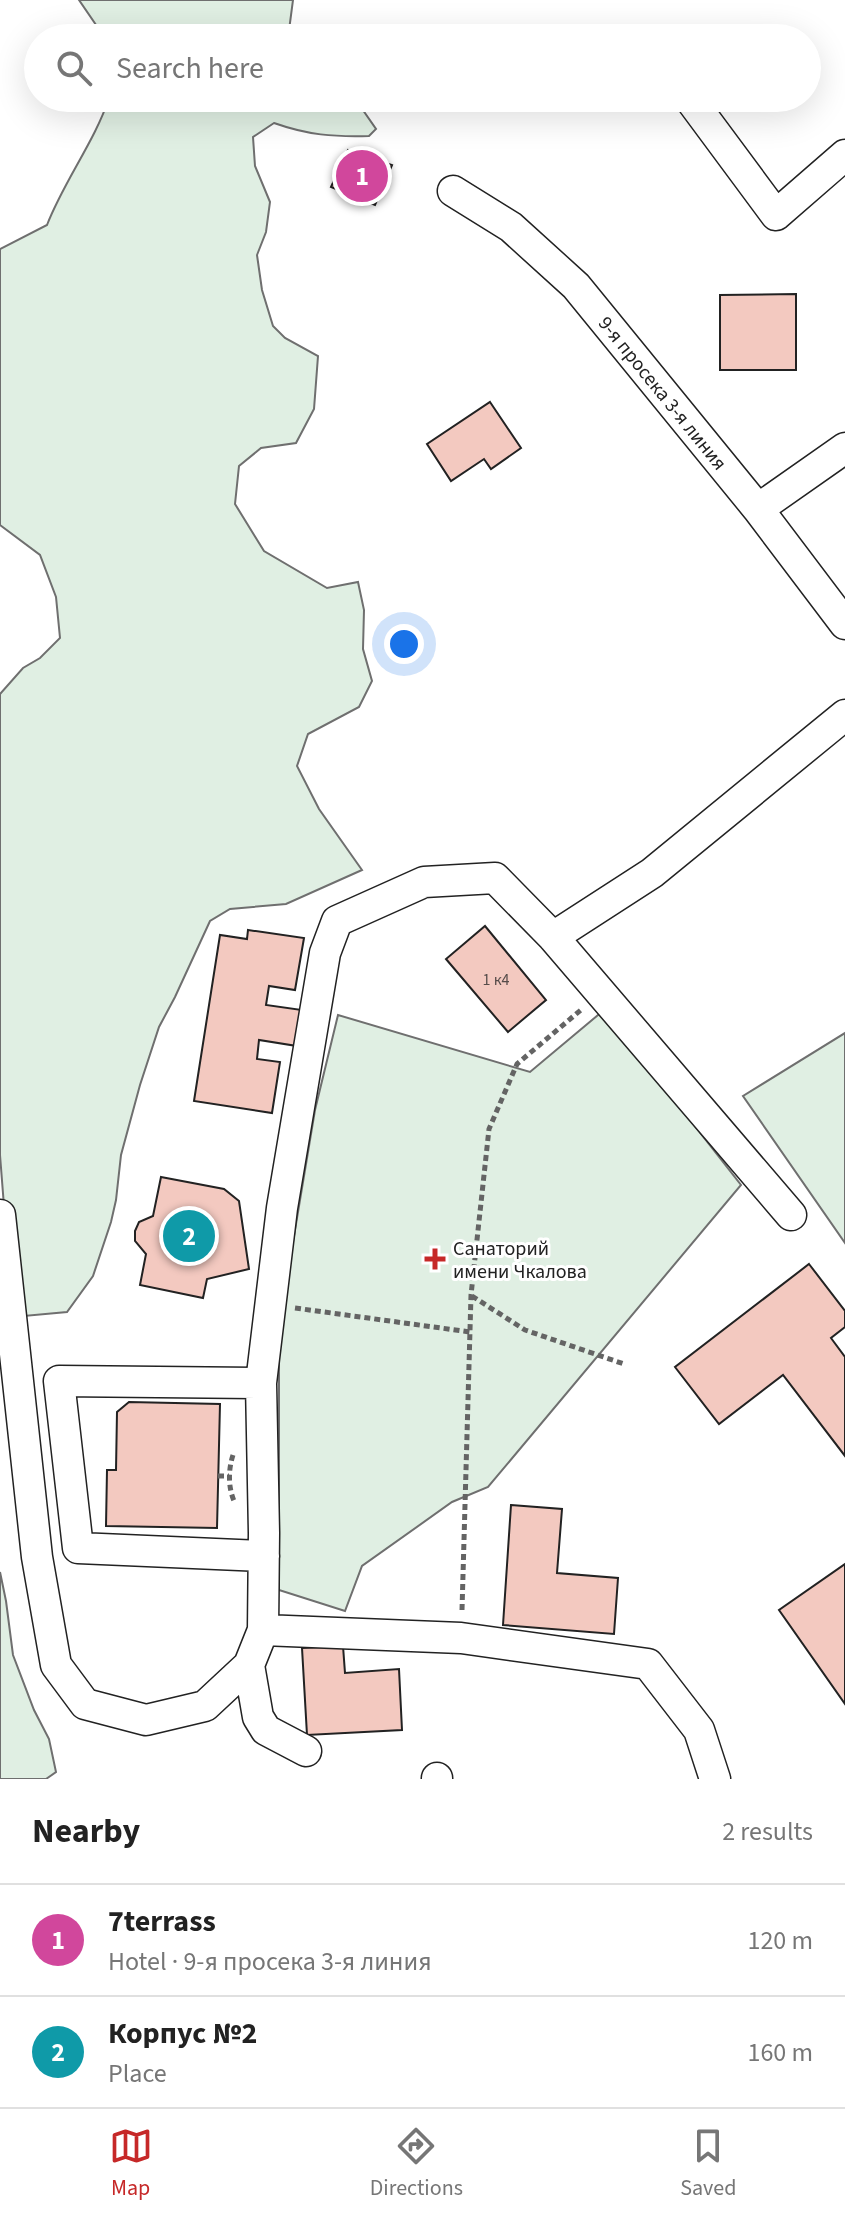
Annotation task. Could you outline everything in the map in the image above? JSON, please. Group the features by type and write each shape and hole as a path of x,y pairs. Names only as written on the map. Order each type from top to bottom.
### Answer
{"street":[{"path":"700,112 776,215 845,155"},
{"name":"9-я просека 3-я линия","path":"453,191 511,227 576,286 758,509 845,624"},
{"path":"758,509 845,448"},
{"path":"553,937 652,873 845,715"},
{"path":"0,1215 37,1557 56,1665 85,1704 146,1720 205,1706 249,1665 263,1630 261,1383 282,1208 322,968 337,921 424,882 495,878 553,937 791,1215"},
{"path":"261,1383 59,1381 78,1548 264,1556"},
{"path":"263,1630 461,1638 648,1664 699,1730 715,1779"},
{"path":"249,1665 258,1717 266,1730 306,1751"}],"path":[{"path":"461,1638 471,1295 489,1129 517,1064 601,993"},
{"path":"471,1295 525,1330 624,1364"},
{"path":"271,1304 470,1332"},
{"path":"218,1476 229,1476"}],"green space":[{"path":"79,0 293,0 290,24 95,24"},
{"path":"364,112 376,129 369,136 332,135 310,133 274,123 253,137 255,166 270,202 266,232 257,255 262,290 273,326 285,338 318,356 314,409 296,443 261,448 239,466 235,504 264,551 327,588 358,582 364,610 363,649 372,681 359,707 308,734 297,766 319,809 362,870 286,904 230,909 210,921 159,1027 121,1155 111,1222 93,1276 67,1312 24,1316 5,1219 0,1155 0,694 23,668 40,658 60,638 56,597 40,555 0,525 0,249 47,225 103,114"},
{"path":"604,1010 741,1185 488,1487 452,1502 362,1566 345,1611 279,1590 279,1326 315,1110 338,1015 530,1072"},
{"path":"845,1033 845,1243 743,1096"},
{"path":"0,1572 13,1655 49,1739 56,1772 46,1779 0,1779"}],"building":[{"path":"348,150 392,165 375,205 331,187"},
{"path":"796,294 796,370 720,370 720,295"},
{"path":"490,402 521,448 491,469 484,459 451,481 427,444"},
{"path":"485,926 546,1000 508,1032 446,959"},
{"path":"248,930 304,938 295,990 269,986 266,1005 302,1010 297,1046 259,1040 257,1059 280,1062 272,1113 194,1101 220,935 247,939"},
{"path":"161,1177 224,1189 239,1201 249,1269 207,1279 203,1298 140,1285 146,1254 135,1241 135,1231 139,1222 153,1216"},
{"path":"809,1264 845,1311 845,1327 831,1338 845,1357 845,1456 783,1375 719,1424 675,1367"},
{"path":"129,1402 220,1404 217,1528 106,1526 107,1470 116,1470 117,1412"},
{"path":"511,1505 562,1509 557,1573 618,1578 614,1634 503,1625"},
{"path":"845,1564 845,1704 779,1610"},
{"path":"343,1646 345,1673 399,1669 402,1730 307,1735 302,1648"}],"place":[{"name":"7terrass","path":"362,176"},
{"name":"Корпус №2","path":"189,1236"},
{"name":"Санаторий имени Чкалова","path":"435,1259"}]}
